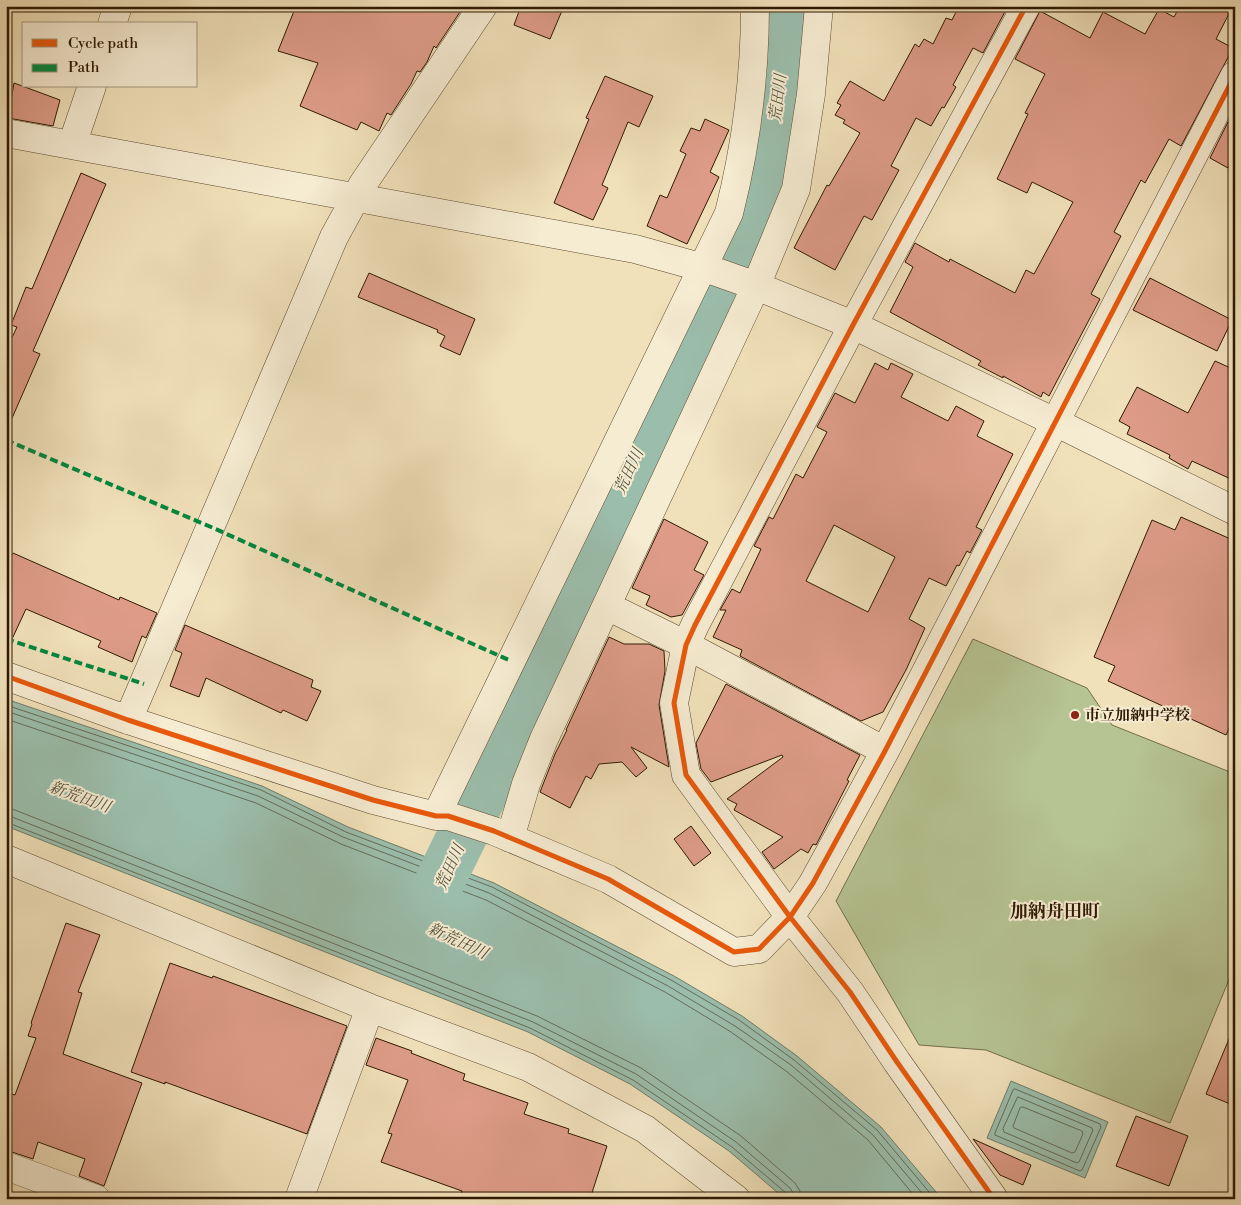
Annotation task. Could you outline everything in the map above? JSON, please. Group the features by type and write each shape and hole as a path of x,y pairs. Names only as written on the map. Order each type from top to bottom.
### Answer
{"street":[{"path":"113,22 118,6"},
{"path":"128,720 334,237 363,184 483,6"},
{"path":"436,816 706,269 729,213 739,175 749,104 755,35 755,6"},
{"path":"510,838 526,784 544,739 607,606 750,284 796,189 811,94 819,6"},
{"path":"994,1199 850,992 790,917 686,775 674,703 686,645 699,616 853,325 1026,6"},
{"path":"6,676 128,720 373,800 436,816 448,816 510,838 608,879 734,952 760,949 790,917 813,883 885,750 1235,75"},
{"path":"72,145 91,88"},
{"path":"6,133 635,249 706,269 750,284 853,325 1056,422 1235,511"},
{"path":"607,606 686,645 885,750"},
{"path":"6,859 370,1008 528,1067 645,1129 722,1195"},
{"path":"299,1199 370,1008"},
{"path":"6,1166 96,1199"}],"shaded area":[{"path":"973,639 1087,688 1112,725 1235,774 1235,965 1170,1123 986,1050 919,1045 836,901"}],"water":[{"name":"新荒田川","path":"6,699 262,786 348,827 494,883 674,976 742,1016 797,1056 881,1127 942,1199 785,1199 729,1151 630,1084 528,1032 6,826"},
{"path":"1011,1081 1108,1122 1085,1178 987,1138"}],"building":[{"path":"296,6 464,6 436,48 434,46 420,72 417,71 391,115 387,113 379,131 361,122 357,130 300,106 318,63 278,51"},
{"path":"521,6 564,6 550,39 514,25"},
{"path":"959,6 1008,6 983,53 973,48 953,85 956,87 931,126 916,118 891,166 899,170 872,220 864,216 835,270 794,248 827,185 829,186 860,133 843,123 845,120 835,115 841,105 837,103 850,81 884,101 915,44 919,47 924,39 933,44 946,18 952,20"},
{"path":"1180,6 1233,6 1216,39 1233,48 1181,146 1169,139 1145,183 1141,180 1114,232 1121,236 1091,294 1100,299 1049,396 1043,392 1041,397 1003,376 1003,378 978,365 981,361 890,312 913,267 905,262 915,243 949,262 950,259 1015,293 1026,270 1034,274 1073,202 1032,182 1027,193 997,179 1028,114 1025,113 1045,74 1015,59 1040,11 1090,38 1103,12 1145,34 1159,9 1174,17"},
{"path":"605,76 653,96 639,127 628,122 602,185 608,188 593,220 554,203 589,119 586,118"},
{"path":"14,83 22,86 22,88 28,88 60,100 53,126 8,118"},
{"path":"705,119 729,130 710,172 719,177 687,244 647,226 660,195 667,198 686,154 680,151 691,128 700,131"},
{"path":"1228,122 1235,125 1235,155 1228,168 1210,158"},
{"path":"81,173 106,184 33,351 40,354 6,432 6,350 17,327 11,325 26,287 32,289"},
{"path":"369,273 475,319 460,355 440,346 445,336 437,332 438,330 358,297"},
{"path":"1150,278 1232,320 1217,351 1133,310"},
{"path":"1215,361 1235,370 1235,481 1192,461 1188,469 1169,458 1170,455 1127,434 1130,427 1119,421 1137,387 1188,413"},
{"path":"875,363 888,370 891,363 913,374 901,397 948,421 956,406 984,421 977,436 1013,454 976,527 982,530 970,553 967,551 946,586 929,578 909,619 925,628 906,670 883,712 861,721 740,656 742,650 713,637 726,610 720,610 732,589 740,593 761,549 754,546 769,517 773,519 796,474 803,478 827,432 817,427 835,393 855,403","holes":["834,525 895,557 868,612 806,581"]},
{"path":"1181,517 1235,541 1235,716 1226,735 1108,681 1115,666 1094,657 1152,520 1175,530"},
{"path":"664,519 708,542 694,570 704,575 682,615 671,617 646,605 650,596 632,588"},
{"path":"13,553 119,600 120,597 157,613 146,638 142,636 132,662 98,647 101,641 26,609 6,652 6,567"},
{"path":"185,625 313,680 311,687 321,691 307,721 283,710 281,713 206,678 199,697 170,686 182,653 175,650"},
{"path":"609,637 624,644 649,644 664,651 665,671 659,705 669,767 631,747 647,768 636,777 622,762 599,764 591,779 586,776 570,808 540,792 555,754"},
{"path":"726,684 860,755 847,780 849,781 816,845 813,844 808,853 801,849 774,869 762,852 783,837 734,810 737,804 727,799 783,757 782,755 711,782 701,769 696,743"},
{"path":"691,826 711,853 694,866 674,839"},
{"path":"66,923 100,935 78,992 82,993 63,1054 142,1083 104,1186 79,1176 85,1159 38,1142 33,1159 6,1150 6,1092 15,1095 36,1038 28,1036 31,1023"},
{"path":"170,963 212,978 213,976 347,1026 307,1134 165,1082 165,1084 131,1072"},
{"path":"1235,1027 1235,1106 1206,1094"},
{"path":"376,1038 465,1074 463,1080 528,1103 524,1114 569,1129 568,1133 607,1146 590,1199 459,1199 462,1191 381,1162 392,1134 388,1133 408,1080 366,1065"},
{"path":"1136,1116 1188,1136 1169,1186 1116,1166"},
{"path":"973,1139 1031,1165 1023,1185 1000,1175"}],"waterway":[{"name":"荒田川","path":"423,924 441,879 488,783 631,464 746,236 767,170 780,84 783,6"}],"marked path":[{"path":"6,440 211,527 511,661"},
{"path":"6,639 144,684"}],"cycle path":[{"path":"994,1199 850,992 790,917 686,775 674,703 686,645 695,625 853,325 1026,6"},
{"path":"6,676 128,720 373,800 436,816 448,816 494,831 608,879 734,952 759,949 790,917 813,883 885,751 1235,75"}],"place":[{"name":"市立加納中学校","path":"1075,715"}],"district":[{"name":"加納舟田町","path":"1055,911"}]}
